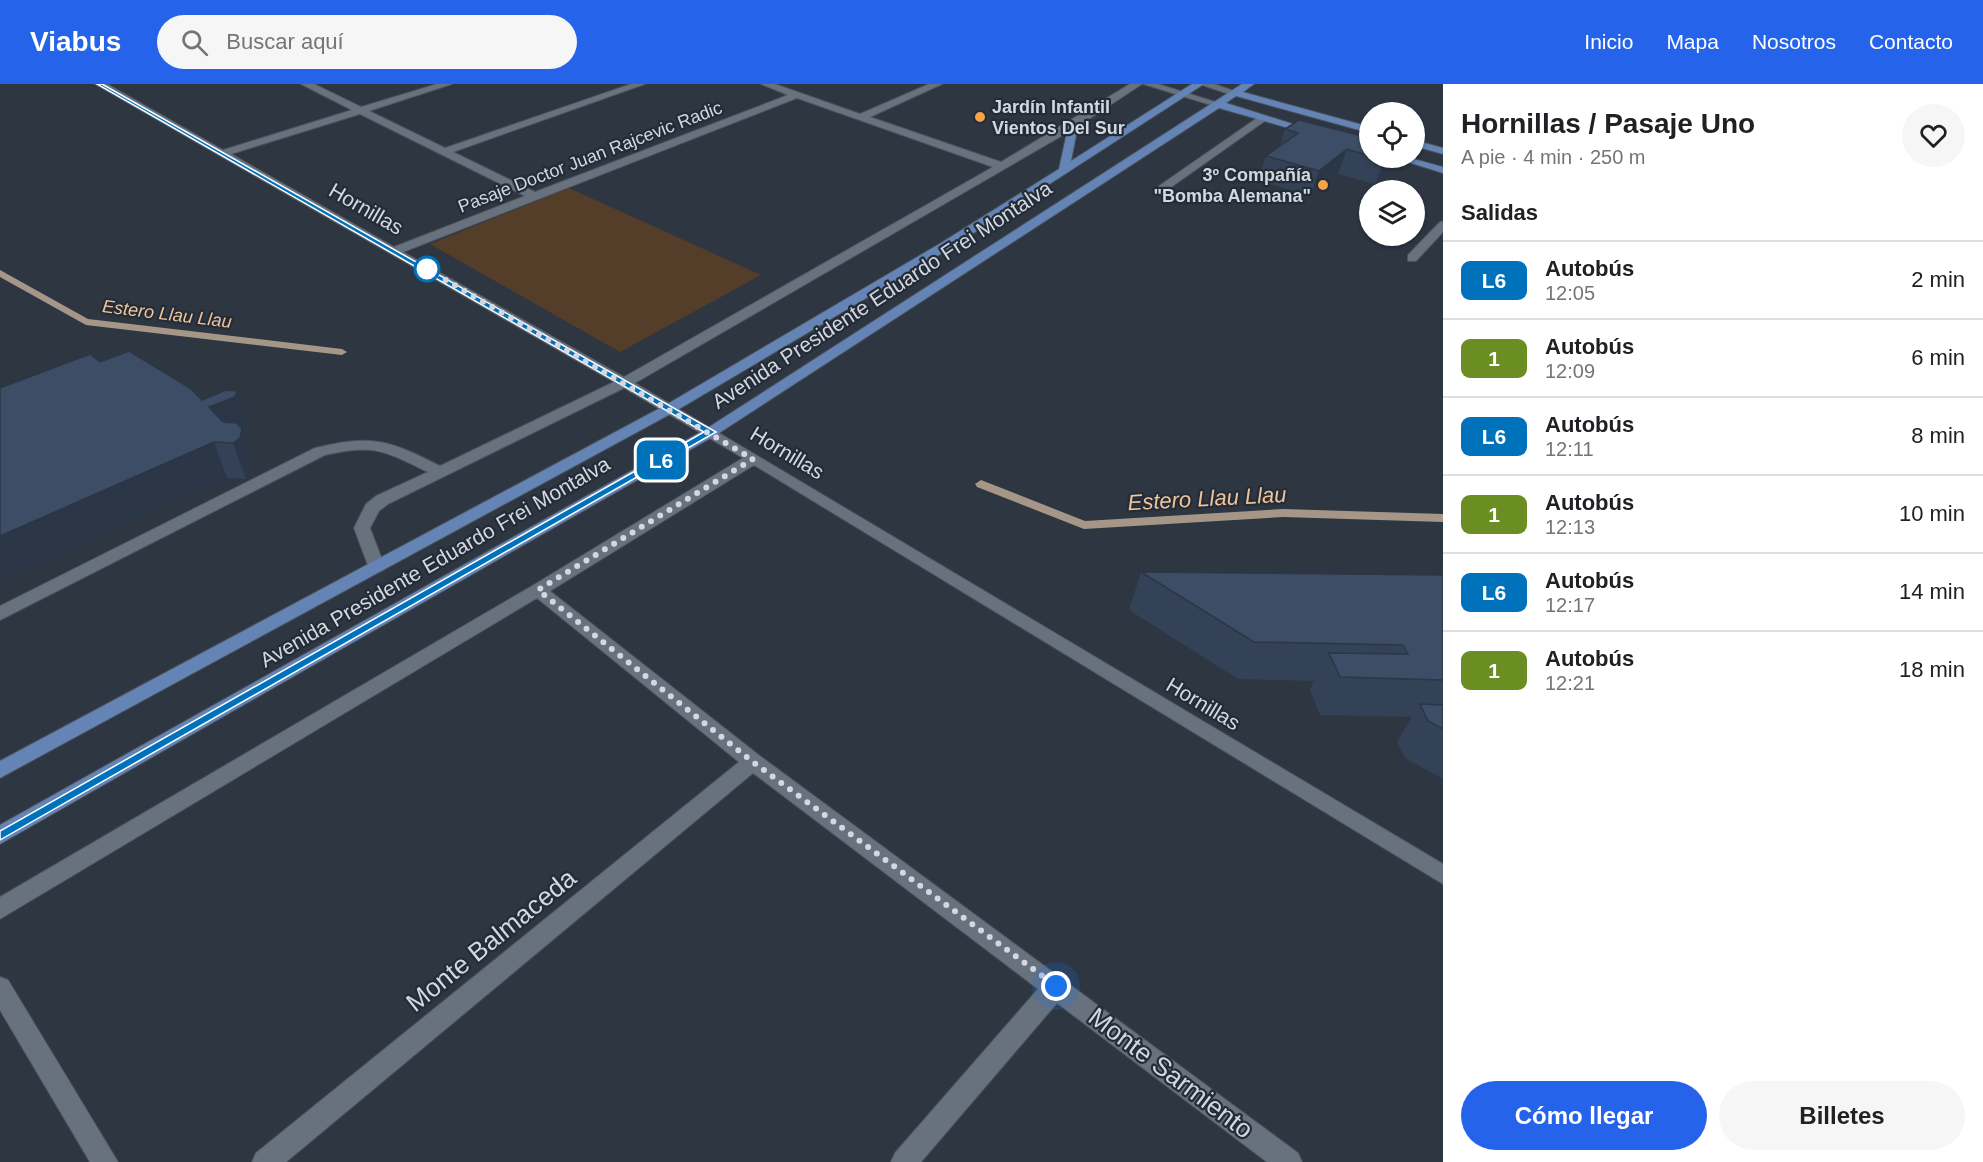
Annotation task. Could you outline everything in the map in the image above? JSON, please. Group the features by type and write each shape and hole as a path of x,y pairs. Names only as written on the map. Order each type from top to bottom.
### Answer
{"main road":[{"name":"Avenida Presidente Eduardo Frei Montalva","path":"0,770 669,410 945,246 1199,84"},
{"name":"Avenida Presidente Eduardo Frei Montalva","path":"0,835 711,432 1249,84"},
{"path":"1235,93 1359,127"},
{"path":"1217,104 1328,136"},
{"path":"1064,170 1073,125"},
{"path":"1425,146 1443,151"},
{"path":"1425,165 1443,170"}],"street":[{"name":"Hornillas","path":"100,84 711,432 1443,875"},
{"path":"306,84 534,196"},
{"path":"224,153 447,84"},
{"path":"444,152 640,84"},
{"path":"766,84 1001,166"},
{"path":"861,117 937,84"},
{"name":"Avenida Presidente Eduardo Frei Montalva","path":"376,567 362,528 365,517 382,500 624,383 1073,125 1137,84"},
{"path":"1148,84 1217,104"},
{"path":"1204,84 1235,93"},
{"name":"Pasaje Doctor Juan Rajcevic Radic","path":"394,251 797,95"},
{"path":"1163,188 1264,118"},
{"path":"1412,258 1443,225"},
{"path":"0,614 320,451 359,443 394,449 440,472"},
{"path":"0,909 538,590 753,459"},
{"name":"Monte Sarmiento","path":"538,590 753,762 1289,1162"},
{"name":"Monte Balmaceda","path":"265,1162 753,762"},
{"path":"904,1162 1056,986"},
{"path":"0,988 105,1162"}],"shaded area":[{"path":"569,188 761,275 620,352 430,244"}],"building":[{"path":"1299,120 1359,135 1359,153 1347,149 1319,171 1266,156 1298,133 1285,129"},
{"path":"129,351 190,388 202,400 226,390 237,391 235,397 209,407 223,422 237,423 242,429 240,438 233,443 214,442 0,536 0,388 90,354 100,362"},
{"path":"1141,572 1443,575 1443,680 1340,677 1329,653 1408,654 1403,645 1254,642"},
{"path":"1420,704 1443,705 1443,729 1428,721"}],"waterway":[{"name":"Estero Llau Llau","path":"0,273 86,322 342,352"},
{"name":"Estero Llau Llau","path":"981,484 1084,525 1283,513 1443,518"}],"bus line":[{"name":"L6","path":"0,835 711,432 100,84"}],"place":[{"name":"Jardín Infantil Vientos Del Sur","path":"980,117"},
{"name":"3º Compañía \"Bomba Alemana\"","path":"1323,185"}],"route":[{"path":"427,269 669,410 711,432 753,459 538,590 753,762 1056,986"}]}
